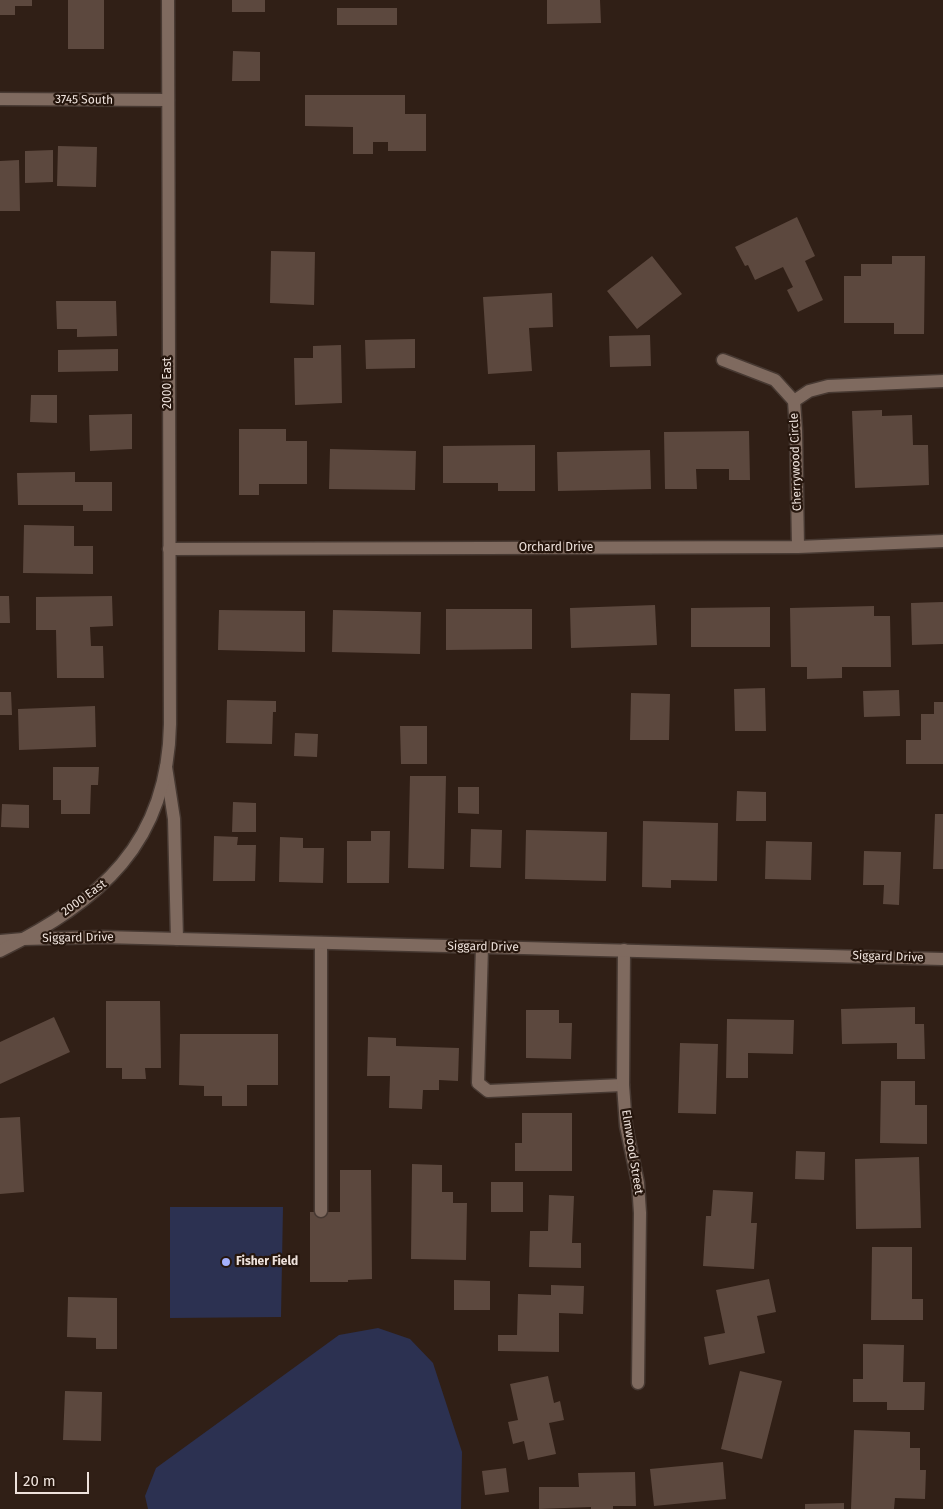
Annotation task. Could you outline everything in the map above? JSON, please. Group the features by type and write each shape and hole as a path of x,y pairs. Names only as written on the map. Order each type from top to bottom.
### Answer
{"street":[{"name":"2000 East","path":"0,950 23,939 84,901 114,875 138,842 158,799 166,766 170,732 168,0"},
{"name":"3745 South","path":"0,99 168,100"},
{"name":"Cherrywood Circle","path":"723,360 775,380 794,401 798,548"},
{"path":"794,401 809,392 828,386 943,381"},
{"name":"Orchard Drive","path":"169,549 798,548 943,541"},
{"name":"2000 East","path":"166,766 174,819 177,939"},
{"name":"Siggard Drive","path":"0,941 103,937 943,959"},
{"path":"321,943 321,1211"},
{"path":"482,947 478,1083 488,1091 623,1086"},
{"name":"Elmwood Street","path":"624,950 623,1086 626,1126 638,1184 638,1384"}],"shaded area":[{"name":"Fisher Field","path":"170,1207 283,1207 281,1317 170,1318"},
{"path":"378,1328 410,1339 433,1363 462,1452 461,1509 148,1509 145,1496 156,1468 339,1335"}],"building":[{"path":"0,0 32,0 32,6 15,6 15,15 0,15"},
{"path":"68,0 104,0 104,49 68,49"},
{"path":"232,0 265,0 265,12 232,12"},
{"path":"547,0 600,0 601,23 547,24"},
{"path":"337,8 397,8 397,25 337,25"},
{"path":"233,51 260,52 260,81 232,81"},
{"path":"305,95 405,95 405,114 426,114 426,151 388,151 388,142 373,142 373,154 353,154 353,127 305,126"},
{"path":"58,146 97,147 96,187 57,186"},
{"path":"53,150 53,182 25,183 25,151"},
{"path":"19,160 20,211 0,211 0,161"},
{"path":"797,217 815,256 805,261 823,300 798,312 787,290 793,287 783,267 755,280 748,265 745,266 735,247"},
{"path":"271,251 315,252 314,305 270,303"},
{"path":"652,256 682,294 637,329 607,291"},
{"path":"892,256 925,256 924,334 894,334 894,323 844,323 844,276 861,276 861,264 892,264"},
{"path":"552,293 553,327 529,328 532,371 488,374 483,297"},
{"path":"56,301 116,301 117,336 77,337 77,329 57,329"},
{"path":"650,335 651,366 610,367 609,336"},
{"path":"415,339 415,368 366,369 365,340"},
{"path":"341,345 342,403 295,405 294,358 313,358 313,346"},
{"path":"118,349 118,371 58,372 58,350"},
{"path":"31,395 57,395 57,423 30,422"},
{"path":"882,410 882,416 912,415 913,445 928,445 929,485 855,488 852,411"},
{"path":"132,414 132,449 90,451 89,415"},
{"path":"239,429 286,429 286,441 307,441 307,484 259,484 259,495 239,495"},
{"path":"749,431 750,480 729,480 729,469 696,469 697,489 665,489 664,432"},
{"path":"535,445 535,491 498,491 498,483 443,483 443,446"},
{"path":"330,449 416,451 415,490 329,489"},
{"path":"650,450 651,489 558,491 557,452"},
{"path":"75,472 75,482 112,482 112,511 83,511 83,505 18,505 17,473"},
{"path":"24,525 74,526 74,546 93,546 93,574 23,573"},
{"path":"0,596 9,596 10,623 0,623"},
{"path":"112,596 113,626 90,627 91,646 103,646 104,678 57,678 56,630 36,630 36,597"},
{"path":"943,602 943,644 912,645 911,603"},
{"path":"655,605 657,645 571,648 570,608"},
{"path":"874,606 874,616 890,616 891,667 842,667 842,678 807,679 807,667 791,667 790,608"},
{"path":"770,607 770,647 691,647 691,608"},
{"path":"446,609 532,609 532,649 446,650"},
{"path":"219,610 305,611 305,652 218,650"},
{"path":"333,610 421,612 420,654 332,652"},
{"path":"765,688 766,731 735,731 734,689"},
{"path":"899,690 900,716 864,717 863,691"},
{"path":"0,692 11,692 12,715 0,715"},
{"path":"631,693 670,694 669,740 630,740"},
{"path":"227,700 276,701 276,712 273,712 272,744 226,743"},
{"path":"934,702 943,702 943,764 906,764 906,740 921,740 921,714 934,714"},
{"path":"95,706 96,747 19,750 18,709"},
{"path":"400,726 427,726 427,764 401,764"},
{"path":"295,733 318,734 317,757 294,756"},
{"path":"53,767 99,767 98,785 91,785 90,814 61,814 61,800 53,800"},
{"path":"410,776 446,776 444,869 408,868"},
{"path":"458,787 479,787 479,814 458,813"},
{"path":"737,791 766,792 766,821 736,821"},
{"path":"233,802 256,803 256,832 232,832"},
{"path":"2,804 29,805 29,828 1,827"},
{"path":"935,814 943,814 943,869 933,869"},
{"path":"643,821 718,823 717,881 671,880 671,888 642,887"},
{"path":"471,829 502,830 501,868 470,867"},
{"path":"526,830 607,832 606,881 525,879"},
{"path":"371,831 390,831 389,883 347,883 347,841 371,841"},
{"path":"214,836 238,837 237,845 256,845 255,881 213,881"},
{"path":"280,837 303,838 303,848 324,848 323,883 279,882"},
{"path":"766,841 812,842 811,880 765,879"},
{"path":"864,851 901,852 899,905 883,904 884,885 863,885"},
{"path":"106,1001 160,1001 161,1068 145,1068 146,1079 122,1079 122,1068 106,1068"},
{"path":"915,1007 915,1024 924,1024 925,1059 897,1059 897,1043 842,1044 841,1009"},
{"path":"526,1010 559,1010 559,1023 572,1023 571,1059 526,1058"},
{"path":"54,1017 70,1052 0,1084 0,1042"},
{"path":"727,1019 794,1020 793,1054 748,1053 748,1078 726,1078"},
{"path":"180,1034 278,1034 278,1085 247,1085 247,1106 222,1106 222,1096 204,1096 204,1086 179,1085"},
{"path":"368,1037 396,1038 396,1046 459,1048 458,1081 439,1080 439,1090 423,1090 422,1109 389,1108 390,1076 367,1076"},
{"path":"680,1043 718,1044 716,1114 678,1113"},
{"path":"881,1081 915,1081 915,1105 927,1105 927,1144 880,1143"},
{"path":"522,1113 572,1113 572,1171 515,1171 515,1143 522,1143"},
{"path":"20,1117 24,1192 0,1194 0,1118"},
{"path":"796,1151 825,1152 824,1180 795,1179"},
{"path":"919,1157 921,1228 856,1229 855,1159"},
{"path":"412,1164 442,1165 442,1192 453,1192 453,1203 467,1203 466,1260 411,1259"},
{"path":"340,1170 371,1170 372,1279 348,1280 348,1282 310,1282 310,1212 340,1212"},
{"path":"491,1182 523,1182 523,1212 491,1212"},
{"path":"713,1190 753,1192 751,1223 757,1223 754,1269 703,1266 706,1216 711,1216"},
{"path":"549,1195 574,1196 572,1243 581,1243 581,1268 529,1267 530,1231 548,1231"},
{"path":"872,1247 912,1247 912,1299 923,1299 923,1320 871,1320"},
{"path":"769,1279 776,1312 757,1316 765,1353 709,1365 704,1337 725,1333 716,1290"},
{"path":"454,1280 490,1281 490,1310 454,1310"},
{"path":"551,1285 584,1286 583,1314 559,1313 559,1352 498,1351 498,1335 517,1335 518,1294 551,1295"},
{"path":"68,1297 117,1298 117,1349 96,1349 96,1338 67,1337"},
{"path":"863,1344 904,1345 903,1382 925,1382 924,1410 887,1410 887,1402 853,1402 853,1379 863,1379"},
{"path":"740,1371 782,1381 762,1459 721,1449"},
{"path":"548,1376 554,1403 560,1401 564,1420 549,1423 556,1454 528,1460 524,1441 513,1444 508,1422 518,1420 510,1384"},
{"path":"65,1391 102,1392 101,1441 63,1440"},
{"path":"854,1430 910,1432 910,1448 920,1448 920,1470 926,1470 925,1499 895,1498 894,1509 851,1509"},
{"path":"723,1462 726,1499 654,1506 650,1469"},
{"path":"506,1468 509,1492 485,1495 482,1471"},
{"path":"635,1472 636,1506 613,1506 613,1509 591,1509 591,1507 539,1509 539,1487 579,1487 578,1473"},
{"path":"844,1503 844,1509 805,1509 805,1504"}],"place":[{"name":"Fisher Field","path":"226,1262"}]}
